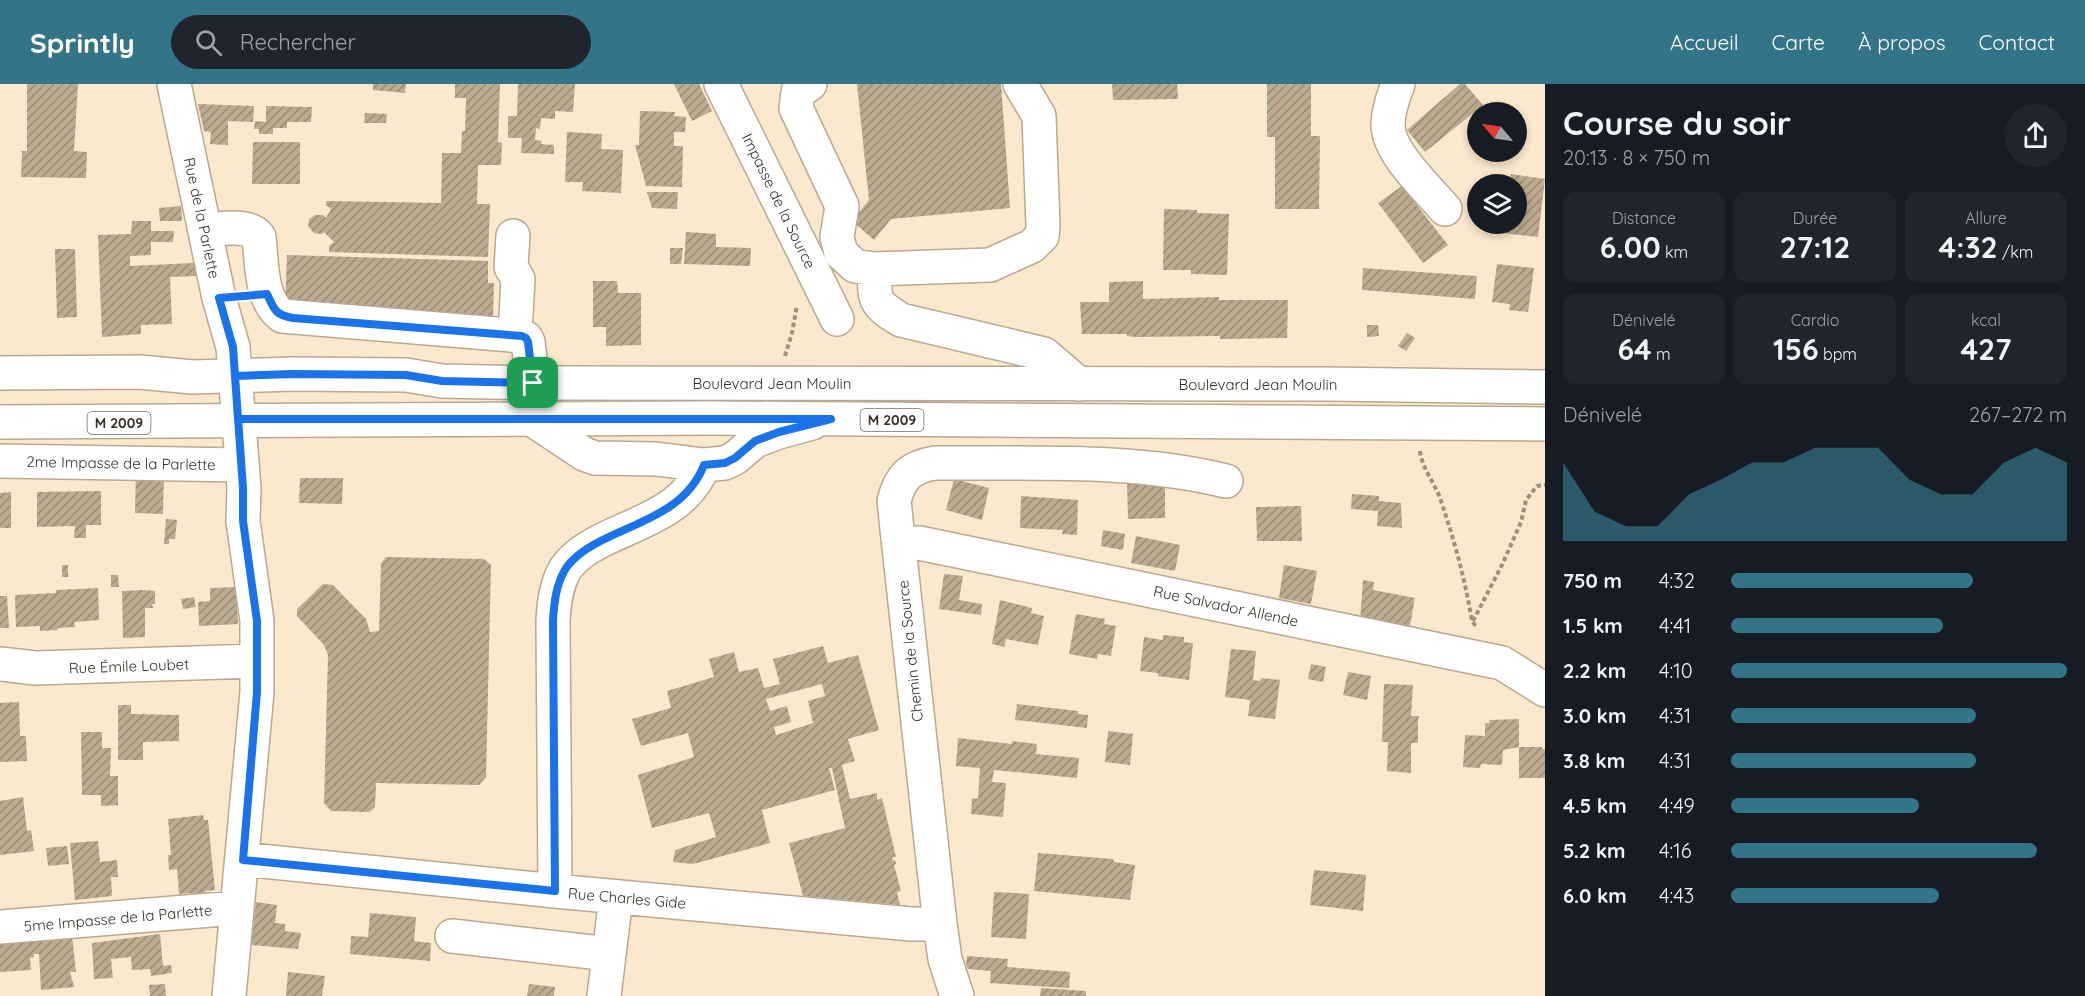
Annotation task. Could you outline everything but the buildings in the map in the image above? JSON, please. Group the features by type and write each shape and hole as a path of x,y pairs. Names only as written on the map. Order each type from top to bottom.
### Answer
{"street":[{"name":"Rue de la Parlette","path":"174,84 219,298 233,347 242,465 243,521 257,621 257,692 229,996"},
{"name":"Impasse de la Source","path":"721,84 837,319"},
{"path":"798,87 796,108 842,206 837,237 841,253 855,266 874,269 990,265 1032,246 1042,236 1039,116 1020,84"},
{"path":"1398,84 1388,126 1397,154 1445,209"},
{"path":"206,230 245,228 260,237 267,294 275,311 282,316 514,334 526,338 528,342 533,383"},
{"path":"513,236 511,267 518,279 514,334"},
{"path":"874,269 874,295 881,308 901,320 1044,354 1079,384"},
{"path":"219,298 267,294"},
{"path":"0,358 145,359 192,377"},
{"name":"Boulevard Jean Moulin","path":"0,373 140,372 192,377 292,374 406,375 442,381 533,383 1545,387"},
{"name":"M 2009","path":"0,422 192,423 238,419 831,419 1545,424"},
{"path":"533,420 584,454 595,458 656,459 704,465 725,463 735,458 755,441 779,432 831,419"},
{"name":"2me Impasse de la Parlette","path":"0,461 242,465"},
{"name":"Chemin de la Source","path":"957,996 945,959 940,924 894,501 898,487 909,471 921,465 935,463 1167,469 1226,481"},
{"path":"555,891 553,621 554,602 560,579 568,566 583,551 604,539 649,520 672,506 690,490 704,465"},
{"name":"Rue Salvador Allende","path":"899,543 919,543 1502,663 1545,690"},
{"name":"Rue Émile Loubet","path":"0,664 35,668 257,661"},
{"name":"Rue Charles Gide","path":"243,860 616,897 911,924 940,924"},
{"path":"604,996 616,897"},
{"name":"5me Impasse de la Parlette","path":"0,927 237,908"},
{"path":"452,936 609,954"}],"path":[{"path":"785,353 792,333"},
{"path":"1416,424 1422,462 1435,485 1455,539 1472,621 1502,663"},
{"path":"1472,621 1502,565 1521,522 1526,500 1537,486 1545,485"}],"route":[{"path":"533,383 442,381 406,375 235,376 243,488 243,521 257,621 257,692 243,860 555,891 553,621 554,602 560,579 568,566 583,551 604,539 649,520 672,506 690,490 704,465 725,463 735,458 755,441 779,432 831,419 710,418 533,420 521,419 238,419 235,376 233,347 219,298 267,294 275,311 282,316 293,318 522,336 528,342 533,383"}]}
